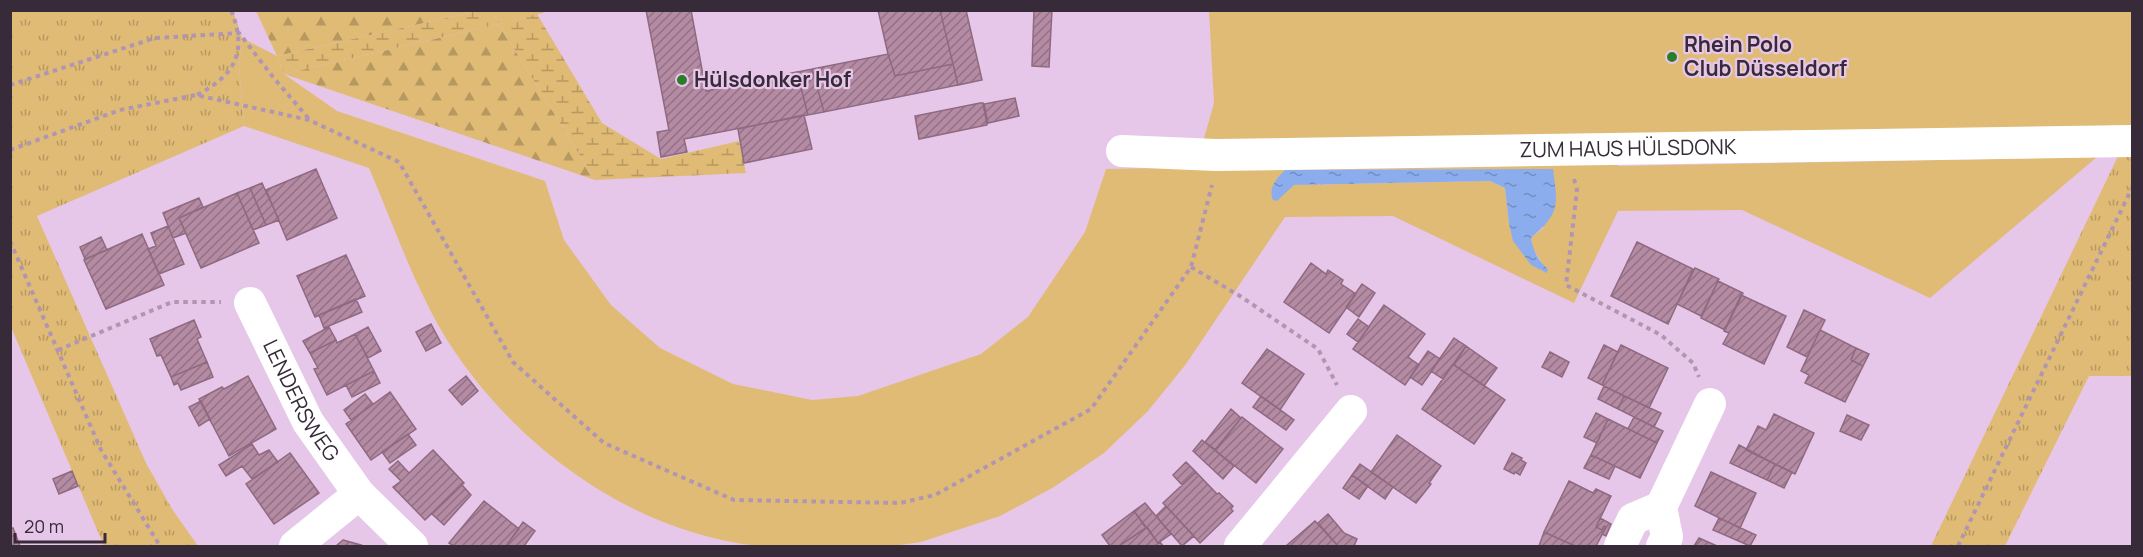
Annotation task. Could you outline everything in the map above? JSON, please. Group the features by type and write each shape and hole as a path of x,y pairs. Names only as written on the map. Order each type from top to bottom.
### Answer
{"street":[{"name":"ZUM HAUS HÜLSDONK","path":"1122,151 1216,155 2133,141"},
{"name":"LENDERSWEG","path":"250,303 308,422 359,494 412,546"},
{"path":"1662,546 1667,537 1661,507 1710,404"},
{"path":"1240,546 1352,411"},
{"path":"295,546 359,494"},
{"path":"1620,546 1633,519 1661,507"}],"path":[{"path":"231,10 239,33 309,120"},
{"path":"10,85 155,38 239,33"},
{"path":"10,150 120,110 196,95 216,84 230,70 237,53 239,33"},
{"path":"196,95 309,120 399,162 513,362 604,443 734,500 900,503 935,495 1091,409 1191,267 1209,202 1216,155"},
{"path":"1568,149 1576,190 1566,285 1661,335 1693,363 1710,404"},
{"path":"1958,546 2133,188"},
{"path":"10,241 101,450 160,546"},
{"path":"1191,267 1240,296 1318,349 1352,411"},
{"path":"58,350 172,302 250,303"}],"green space":[{"path":"10,11 233,11 242,38 239,66 244,126 37,216 146,463 172,509 198,546 104,546 11,327"},
{"path":"256,11 478,11 277,56"},
{"path":"478,11 492,11 499,24 284,74 277,56"},
{"path":"492,11 550,11 499,24"},
{"name":"Rhein Polo Club Düsseldorf","path":"1209,11 2132,11 2132,127 1203,142 1214,103"},
{"path":"537,14 602,123 661,159 739,141 746,173 595,180 499,24"},
{"path":"499,24 595,180 284,74"},
{"path":"242,38 277,56 284,74 337,111 545,181 564,240 611,305 660,348 733,384 812,400 858,396 981,354 1028,317 1085,232 1106,169 1617,159 1618,166 2097,157 1930,298 1742,210 1618,211 1574,303 1393,216 1285,217 1186,364 1148,411 1104,453 1054,487 1000,516 921,542 893,546 759,546 712,538 667,523 623,503 582,479 543,450 508,417 476,381 449,343 415,279 369,168 244,126 239,66","holes":["1553,169 1543,228 1531,238 1533,249 1543,264 1509,224 1505,188 1490,181 1294,185 1285,192 1285,170"]},
{"path":"2132,127 2132,376 2089,376 2005,546 1931,546"}],"water":[{"path":"1553,169 1556,192 1555,208 1547,222 1531,238 1536,255 1548,269 1547,273 1531,265 1513,241 1505,188 1490,181 1294,185 1277,201 1273,200 1272,196 1274,184 1285,170"}],"building":[{"name":"Hülsdonker Hof","path":"646,10 691,10 706,91 797,72 808,115 684,139 687,152 661,157 657,132 669,130"},
{"path":"878,10 940,10 953,64 895,76"},
{"path":"940,10 966,10 982,80 958,85"},
{"path":"1034,10 1052,10 1049,67 1032,66"},
{"path":"888,54 895,76 953,64 958,85 824,112 812,69"},
{"path":"812,69 824,112 808,115 797,72"},
{"path":"1015,98 1019,116 988,123 984,104"},
{"path":"983,103 987,125 919,139 915,116"},
{"path":"804,115 812,149 744,163 738,129"},
{"path":"316,169 337,218 287,240 266,190"},
{"path":"262,183 279,220 266,225 250,188"},
{"path":"250,188 266,225 253,230 237,193"},
{"path":"237,193 259,243 201,268 179,218"},
{"path":"199,198 203,207 179,218 186,233 173,238 163,213"},
{"path":"168,226 184,264 159,274 148,249 156,246 151,233"},
{"path":"142,234 164,285 106,309 84,260"},
{"path":"101,237 107,250 85,259 80,247"},
{"path":"1637,242 1693,269 1668,324 1611,296"},
{"path":"346,255 365,296 315,317 297,276"},
{"path":"1311,263 1326,274 1328,270 1343,280 1341,284 1356,294 1329,333 1284,302"},
{"path":"1695,268 1719,279 1701,316 1677,304"},
{"path":"1718,281 1743,293 1725,330 1701,318"},
{"path":"1362,284 1375,293 1359,317 1346,307"},
{"path":"1741,295 1786,316 1764,364 1723,344 1729,333 1724,331"},
{"path":"356,299 362,312 324,328 319,315"},
{"path":"1384,305 1425,334 1408,357 1419,365 1405,385 1353,349"},
{"path":"1804,310 1825,320 1807,357 1787,347"},
{"path":"1358,319 1369,327 1358,342 1347,334"},
{"path":"194,320 201,337 197,339 207,362 171,377 161,355 157,356 150,339"},
{"path":"431,324 441,343 426,351 416,332"},
{"path":"329,327 336,340 310,353 303,341"},
{"path":"368,327 381,351 368,358 355,334"},
{"path":"1820,330 1856,348 1851,360 1863,366 1845,402 1805,383 1809,375 1801,371"},
{"path":"355,334 374,371 327,395 314,369 318,368 310,353 336,340 337,343"},
{"path":"1454,338 1466,346 1443,379 1431,371"},
{"path":"1604,345 1618,352 1602,385 1588,378"},
{"path":"1621,345 1668,368 1649,408 1602,385"},
{"path":"1466,346 1497,368 1484,386 1454,365"},
{"path":"1856,348 1869,354 1863,366 1851,360"},
{"path":"1267,349 1304,374 1280,410 1242,383"},
{"path":"1428,351 1440,359 1422,385 1410,377"},
{"path":"1550,352 1569,362 1562,377 1542,367"},
{"path":"207,362 213,377 181,390 178,383 174,385 171,377"},
{"path":"1453,364 1505,400 1474,444 1422,409"},
{"path":"374,371 380,383 352,397 346,385"},
{"path":"248,376 276,429 229,456 199,399"},
{"path":"466,376 478,391 462,405 449,390"},
{"path":"1604,386 1624,396 1618,409 1598,399"},
{"path":"390,392 416,429 371,460 346,424"},
{"path":"365,394 373,404 351,420 344,410"},
{"path":"1261,396 1294,420 1286,430 1253,407"},
{"path":"1624,396 1661,413 1654,427 1618,409"},
{"path":"201,401 210,419 199,426 189,407"},
{"path":"1231,409 1241,418 1216,450 1205,442"},
{"path":"1596,413 1608,419 1597,443 1584,437"},
{"path":"1774,414 1814,433 1795,474 1746,450 1758,426 1766,430"},
{"path":"1847,415 1869,425 1861,440 1840,431"},
{"path":"1242,417 1283,449 1256,483 1215,450"},
{"path":"1634,417 1663,431 1657,443 1628,429"},
{"path":"1608,419 1657,443 1640,478 1591,455"},
{"path":"408,434 416,445 390,463 382,452"},
{"path":"1397,435 1441,466 1416,503 1371,472"},
{"path":"1202,440 1234,466 1223,479 1193,451"},
{"path":"252,444 259,455 269,450 278,462 252,479 242,466 226,476 219,465"},
{"path":"1739,445 1775,464 1767,480 1730,463"},
{"path":"433,450 464,483 425,520 393,487 401,481 389,469 398,461 409,473"},
{"path":"290,453 319,493 274,524 246,484"},
{"path":"1512,453 1526,463 1520,475 1504,469"},
{"path":"1591,455 1615,466 1609,479 1584,468"},
{"path":"1186,462 1196,472 1182,485 1173,475"},
{"path":"1360,464 1393,487 1385,499 1352,475"},
{"path":"1775,464 1792,472 1784,488 1767,480"},
{"path":"72,471 78,486 59,494 53,479"},
{"path":"1196,472 1217,494 1219,493 1233,506 1231,509 1233,511 1200,543 1163,503"},
{"path":"1711,472 1756,493 1740,528 1695,506"},
{"path":"1352,475 1368,486 1359,499 1343,488"},
{"path":"1569,481 1593,493 1596,489 1611,496 1596,527 1602,530 1604,526 1606,527 1596,546 1575,546 1544,532"},
{"path":"462,485 471,495 444,525 432,514"},
{"path":"484,501 519,529 506,546 454,546 449,543"},
{"path":"1145,503 1171,534 1158,543 1134,511"},
{"path":"1166,506 1194,536 1182,546 1156,516"},
{"path":"1134,511 1146,528 1119,546 1110,546 1102,535"},
{"path":"1328,514 1344,533 1357,539 1354,546 1338,546 1318,523"},
{"path":"1600,518 1611,524 1606,536 1602,534 1606,527 1604,526 1602,530 1596,527"},
{"path":"1719,518 1756,535 1750,546 1713,530"},
{"path":"1315,521 1338,546 1286,546"},
{"path":"523,522 535,531 524,546 506,546"},
{"path":"1147,527 1158,543 1160,542 1163,546 1119,546"},
{"path":"13,528 20,546 10,546 10,529"},
{"path":"1544,532 1575,546 1539,546"},
{"path":"1699,538 1717,546 1694,546"},
{"path":"343,540 361,545 363,546 336,546"}],"place":[{"name":"Rhein Polo Club Düsseldorf","path":"1672,57"},
{"name":"Hülsdonker Hof","path":"682,80"}]}
